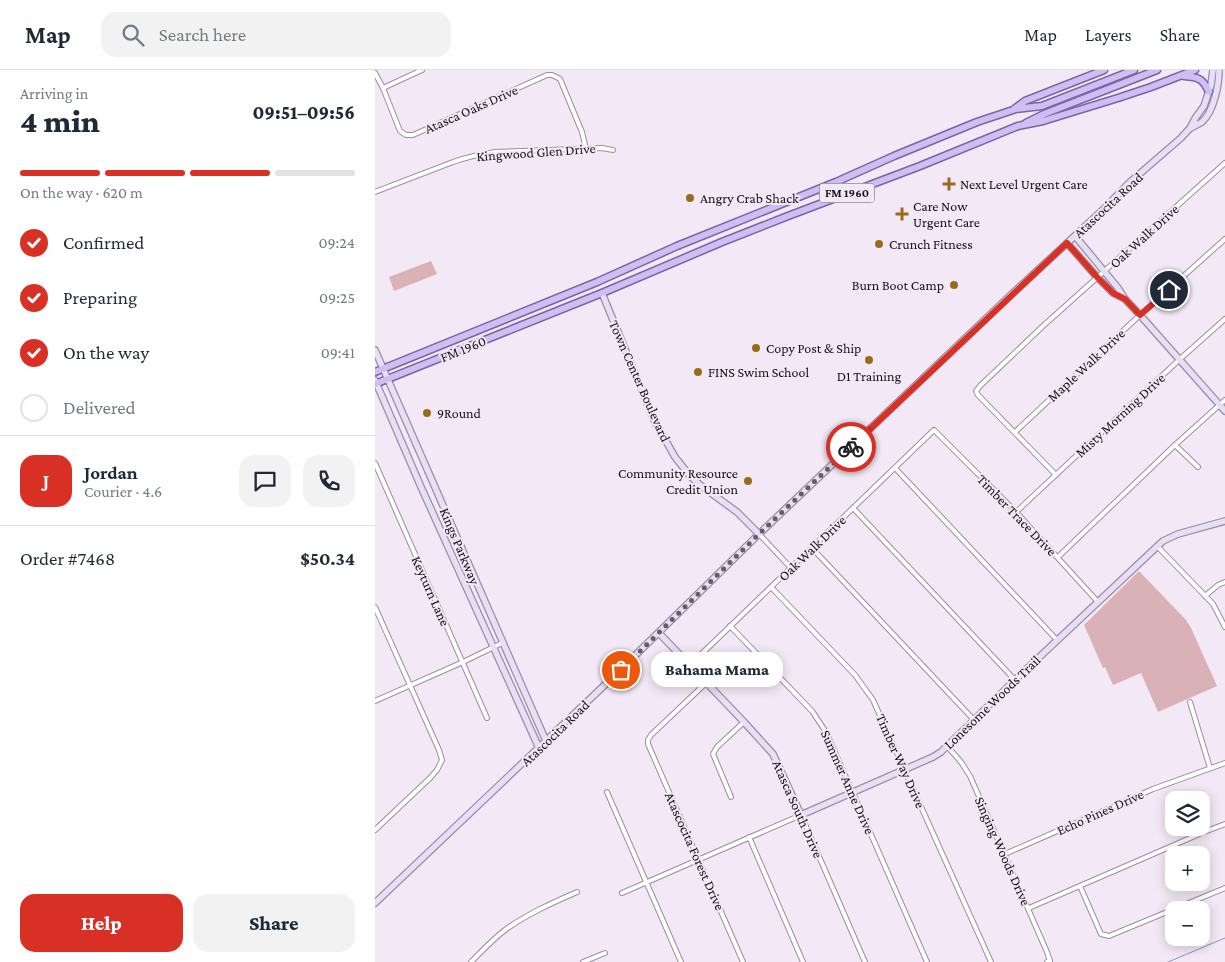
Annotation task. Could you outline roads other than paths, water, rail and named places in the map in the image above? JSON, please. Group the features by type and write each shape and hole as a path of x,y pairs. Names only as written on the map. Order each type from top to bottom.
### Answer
{"main road":[{"name":"FM 1960","path":"375,372 597,282 677,246 836,182 894,156 977,122 1013,110 1025,101 1104,70"},
{"path":"1013,110 1041,106 1134,70"},
{"path":"1018,126 1157,70"},
{"name":"FM 1960","path":"375,382 387,379 602,293 730,239 1018,126 1043,121 1151,87 1195,70"},
{"path":"1181,76 1196,76 1206,84 1209,92"}],"street":[{"path":"383,88 422,70"},
{"name":"Atascocita Road","path":"1190,128 1204,106 1213,70"},
{"name":"Atascocita Road","path":"375,903 659,633 759,534 1129,184 1190,128 1202,122 1214,101 1219,70"},
{"name":"Atasca Oaks Drive","path":"375,73 400,131 406,135 413,135 547,75 552,75 560,80 582,132 585,149"},
{"name":"Kingwood Glen Drive","path":"375,192 465,157 495,152 603,148 613,150"},
{"name":"Oak Walk Drive","path":"1015,432 978,395 977,391 981,385 1097,277 1225,164"},
{"path":"1075,236 1125,299 1225,411"},
{"name":"Maple Walk Drive","path":"1015,432 1140,315 1225,239"},
{"path":"1067,243 1113,293 1125,299"},
{"name":"Town Center Boulevard","path":"602,293 654,420 675,457 690,476 737,512 791,568"},
{"name":"Misty Morning Drive","path":"1016,512 1225,319"},
{"name":"Kings Parkway","path":"375,350 546,741"},
{"name":"Kings Parkway","path":"375,382 539,748"},
{"path":"1058,557 1175,444 1225,400"},
{"name":"Oak Walk Drive","path":"690,665 934,430"},
{"name":"Timber Trace Drive","path":"934,430 1016,512 1098,602"},
{"path":"1015,432 1056,475"},
{"path":"1175,444 1198,467"},
{"name":"Keyturn Lane","path":"375,463 487,718"},
{"path":"895,468 1057,640"},
{"path":"853,508 1015,680"},
{"name":"Lonesome Woods Trail","path":"622,893 933,757 947,746 1163,541 1178,534 1225,522"},
{"path":"1157,546 1213,604 1225,627"},
{"path":"812,548 974,720"},
{"path":"1205,596 1218,585 1225,582"},
{"name":"Timber Way Drive","path":"771,587 862,683 873,700 991,962"},
{"path":"375,607 442,760 430,778 375,830"},
{"name":"Summer Anne Drive","path":"730,626 818,718 827,732 927,962"},
{"name":"Atasca South Drive","path":"659,633 773,754 865,962"},
{"path":"375,701 463,662 502,642"},
{"name":"Atascocita Forest Drive","path":"706,683 648,740 651,752 743,962"},
{"path":"1190,702 1210,768"},
{"path":"731,797 713,754 717,747 744,722"},
{"name":"Singing Woods Drive","path":"947,746 970,776 1029,908 1049,961"},
{"name":"Echo Pines Drive","path":"1005,854 1153,789 1225,763"},
{"path":"607,792 681,962"},
{"path":"1029,908 1225,824"},
{"path":"749,837 803,962"},
{"path":"1080,886 1101,934 1109,936 1225,888"},
{"path":"471,962 511,926 540,909 577,892"},
{"path":"583,962 605,953"}],"waterway":[{"path":"1168,962 1225,938"}],"place":[{"name":"Next Level Urgent Care","path":"949,184"},
{"name":"Angry Crab Shack","path":"690,198"},
{"name":"Care Now Urgent Care","path":"902,214"},
{"name":"Crunch Fitness","path":"879,244"},
{"name":"Burn Boot Camp","path":"954,285"},
{"name":"Copy Post & Ship","path":"756,348"},
{"name":"D1 Training","path":"869,360"},
{"name":"FINS Swim School","path":"698,372"},
{"name":"9Round","path":"427,413"},
{"name":"Community Resource Credit Union","path":"748,481"},
{"name":"Bahama Mama","path":"621,670"}]}
